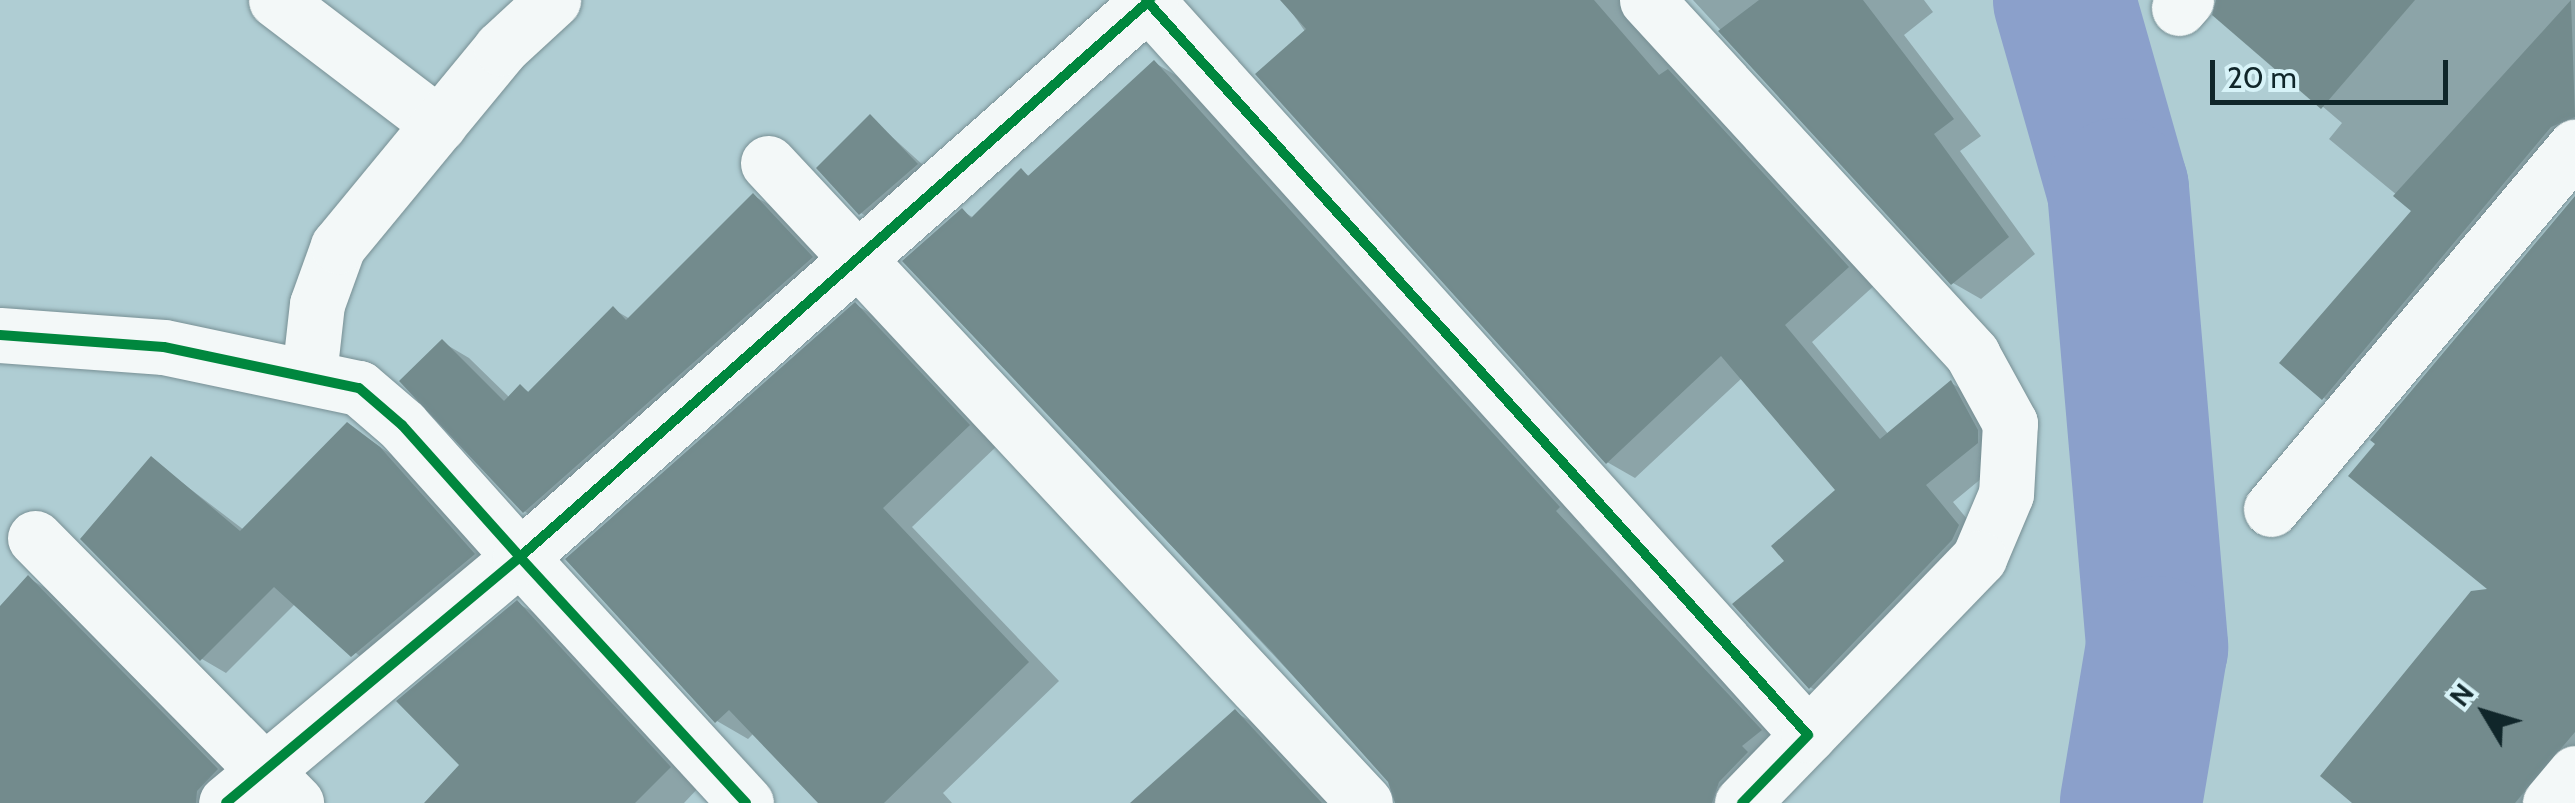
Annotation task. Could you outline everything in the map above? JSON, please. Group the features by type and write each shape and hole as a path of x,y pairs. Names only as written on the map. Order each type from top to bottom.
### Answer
{"street":[{"path":"276,0 439,124"},
{"path":"309,375 318,304 338,246 502,48 553,0"},
{"path":"34,538 261,791 1148,0 1808,735"},
{"path":"1646,0 1972,354 2010,423 2006,494 1979,558 1742,803"},
{"path":"2271,509 2575,147"},
{"path":"768,163 859,256 1365,803"},
{"path":"0,335 164,347 359,388 402,425 746,803"},
{"path":"2550,803 2575,773"}],"building":[{"path":"1280,0 1594,0 1659,75 1668,69 1849,267 1785,325 1880,439 1951,380 1978,430 1978,443 1926,485 1959,525 1952,540 1809,689 1732,604 1784,561 1771,546 1835,490 1721,356 1606,464 1255,74 1306,29"},
{"path":"1759,0 1863,0 1954,119 1934,134 2009,237 1951,285 1718,31"},
{"path":"2216,0 2415,0 2321,109 2212,15"},
{"path":"2571,0 2575,117 2551,127 2322,400 2279,363 2411,211 2393,196"},
{"path":"1154,60 1560,507 1556,511 1762,730 1742,746 1748,752 1719,782 1712,803 1395,803 1388,782 1272,652 902,261 962,208 971,218 1021,168 1028,176"},
{"path":"870,114 918,164 859,215 816,168"},
{"path":"753,193 813,257 523,513 399,381 442,339 504,401 520,384 528,392 613,306 626,320"},
{"path":"2575,196 2575,732 2515,803 2352,803 2320,776 2471,591 2487,589 2348,476 2375,444 2370,440"},
{"path":"855,302 970,425 883,508 1029,662 884,803 818,803 729,710 715,723 565,559"},
{"path":"347,422 380,447 475,554 351,657 274,587 200,661 80,539 151,456 240,531"},
{"path":"28,575 218,769 197,791 196,803 0,803 0,606"},
{"path":"517,600 671,767 635,803 424,803 459,765 396,701"},
{"path":"1235,709 1322,803 1130,803"}],"waterway":[{"path":"2064,0 2118,189 2157,647 2131,803"}],"cycle path":[{"path":"1146,0 1808,735 1742,803"},
{"path":"746,803 520,557 1150,0"},
{"path":"0,335 164,347 359,388 402,425 520,557 226,803"}]}
